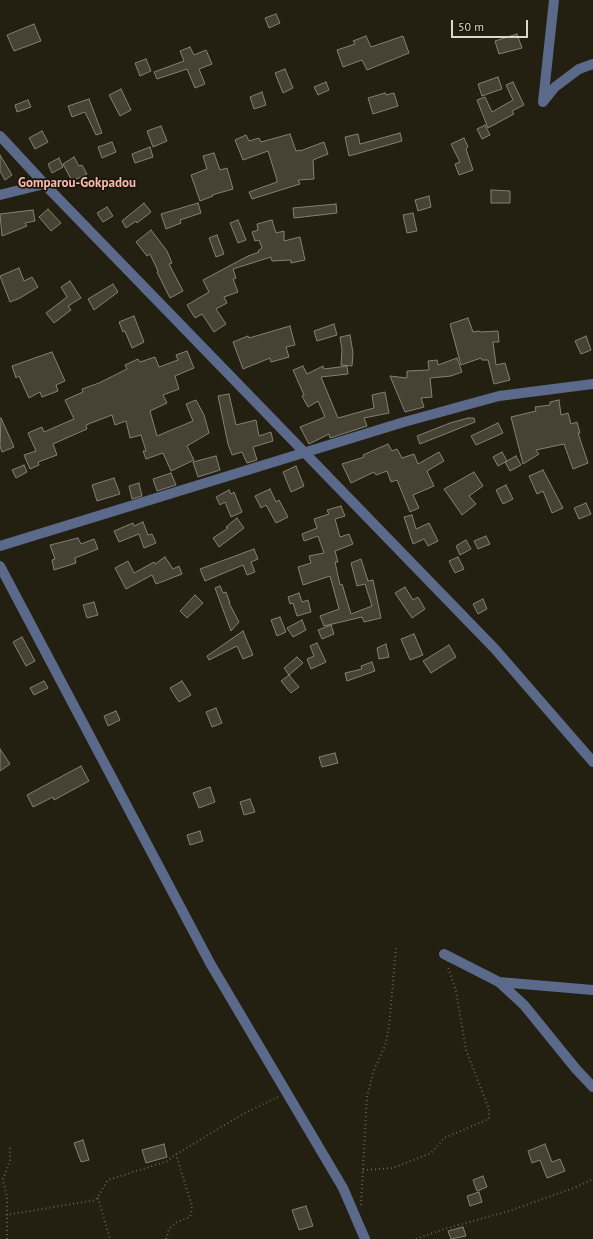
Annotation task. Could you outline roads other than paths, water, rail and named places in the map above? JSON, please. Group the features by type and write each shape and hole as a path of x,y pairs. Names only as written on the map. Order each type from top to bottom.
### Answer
{"street":[{"path":"554,0 543,102 555,87 579,69 593,64"},
{"path":"0,136 44,184 495,649 593,762"},
{"path":"0,195 44,184"},
{"path":"0,546 303,451 499,396 593,384"},
{"path":"0,566 210,963 343,1188 365,1239"},
{"path":"444,954 499,982 524,1005 576,1069 593,1087"},
{"path":"499,982 593,990"}],"district":[{"name":"Gomparou-Gokpadou","path":"77,183"}]}
